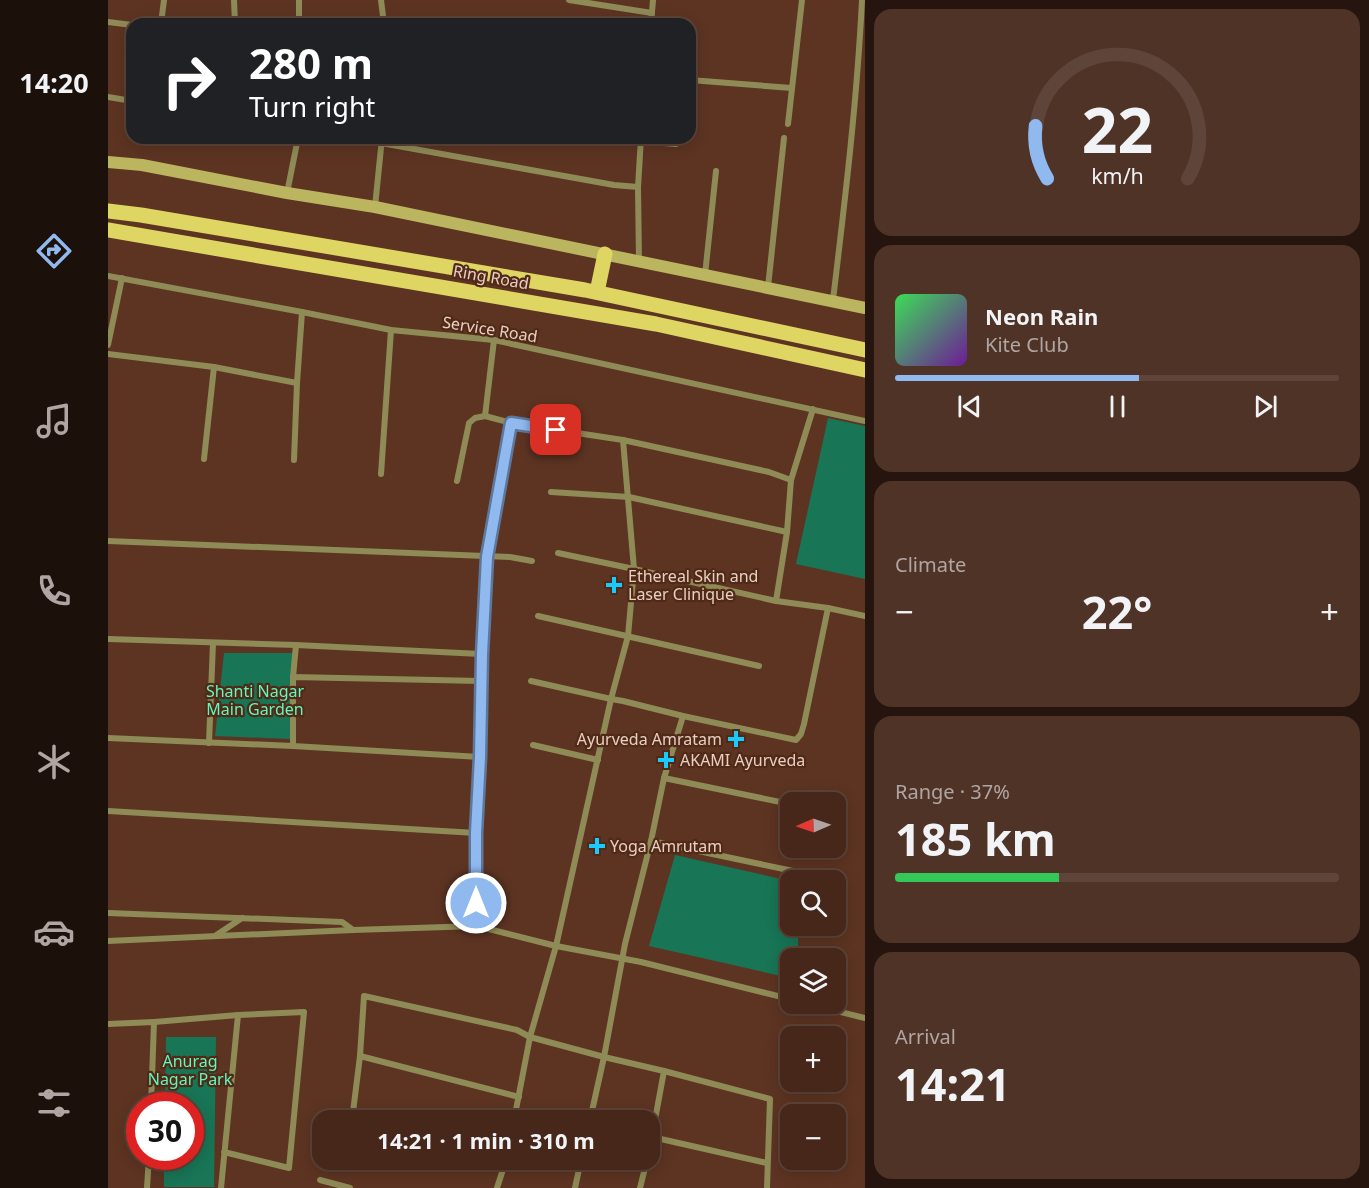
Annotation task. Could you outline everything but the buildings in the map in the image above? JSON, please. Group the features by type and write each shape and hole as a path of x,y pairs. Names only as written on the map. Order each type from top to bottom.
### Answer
{"main road":[{"name":"Ring Road","path":"108,211 597,292 865,350"},
{"name":"Ring Road","path":"108,230 656,324 865,370"},
{"path":"597,292 604,254"}],"street":[{"path":"162,18 164,0"},
{"path":"234,0 234,18"},
{"path":"299,0 299,18"},
{"path":"381,0 383,18"},
{"path":"569,0 616,4 652,13"},
{"path":"652,18 653,0"},
{"path":"788,124 802,0"},
{"path":"833,300 862,64 862,0"},
{"path":"108,22 126,25"},
{"path":"696,80 792,88"},
{"path":"108,98 126,100"},
{"path":"768,287 784,138"},
{"path":"288,193 297,144"},
{"path":"375,207 381,144"},
{"path":"402,144 638,187"},
{"path":"639,261 638,187 641,144"},
{"path":"108,162 142,165 375,207 865,308"},
{"path":"705,276 716,171"},
{"name":"Service Road","path":"108,276 391,330 494,340 865,421"},
{"path":"108,345 122,278"},
{"path":"294,460 302,312"},
{"path":"381,474 391,330"},
{"path":"484,416 494,340"},
{"path":"108,354 214,368 297,383"},
{"path":"204,459 214,368"},
{"path":"776,601 787,532 791,480 813,409"},
{"path":"457,481 468,423 484,416 511,423 623,440 769,471 791,480"},
{"path":"477,926 476,833 487,557 511,423"},
{"path":"516,1110 530,1037 556,946 611,699 628,636 634,569 623,440"},
{"path":"551,492 629,497 787,532"},
{"path":"108,541 510,558 532,561"},
{"path":"558,553 776,601 865,616"},
{"path":"531,681 796,740 804,724 828,609"},
{"path":"538,616 759,666"},
{"path":"108,639 482,654"},
{"path":"209,743 213,643"},
{"path":"293,746 293,677 296,645"},
{"path":"293,677 481,681"},
{"path":"592,1110 625,944 664,778 683,716"},
{"path":"108,738 480,757"},
{"path":"533,745 598,760"},
{"path":"664,778 780,802"},
{"path":"108,811 476,833"},
{"path":"651,841 788,870"},
{"path":"108,913 342,922 353,930"},
{"path":"214,936 243,918"},
{"path":"108,941 477,926 556,946 641,962 780,997"},
{"path":"353,1110 364,996 517,1030 530,1037 770,1100 767,1188"},
{"path":"108,1024 304,1012 289,1168 224,1152"},
{"path":"846,1013 865,1018"},
{"path":"221,1188 238,1015"},
{"path":"152,1092 154,1022"},
{"path":"360,1056 519,1097"},
{"path":"657,1110 664,1071"},
{"path":"660,1139 767,1163"},
{"path":"147,1188 148,1170"},
{"path":"496,1188 502,1170"},
{"path":"575,1188 579,1170"},
{"path":"640,1188 644,1170"},
{"path":"320,1180 350,1188"}],"green space":[{"path":"828,418 865,426 865,579 796,564"},
{"name":"Shanti Nagar Main Garden","path":"224,653 294,653 290,739 215,736"},
{"path":"675,855 780,879 780,936 798,936 798,948 780,948 780,976 649,946"},
{"name":"Anurag Nagar Park","path":"166,1037 216,1037 214,1187 164,1187 164,1170 204,1170 204,1092 165,1092"}],"place":[{"name":"Ethereal Skin and Laser Clinique","path":"614,585"},
{"name":"Ayurveda Amratam","path":"736,739"},
{"name":"AKAMI Ayurveda","path":"666,760"},
{"name":"Yoga Amrutam","path":"597,846"}],"route":[{"path":"476,903 476,833 487,557 511,423 556,430"}]}
